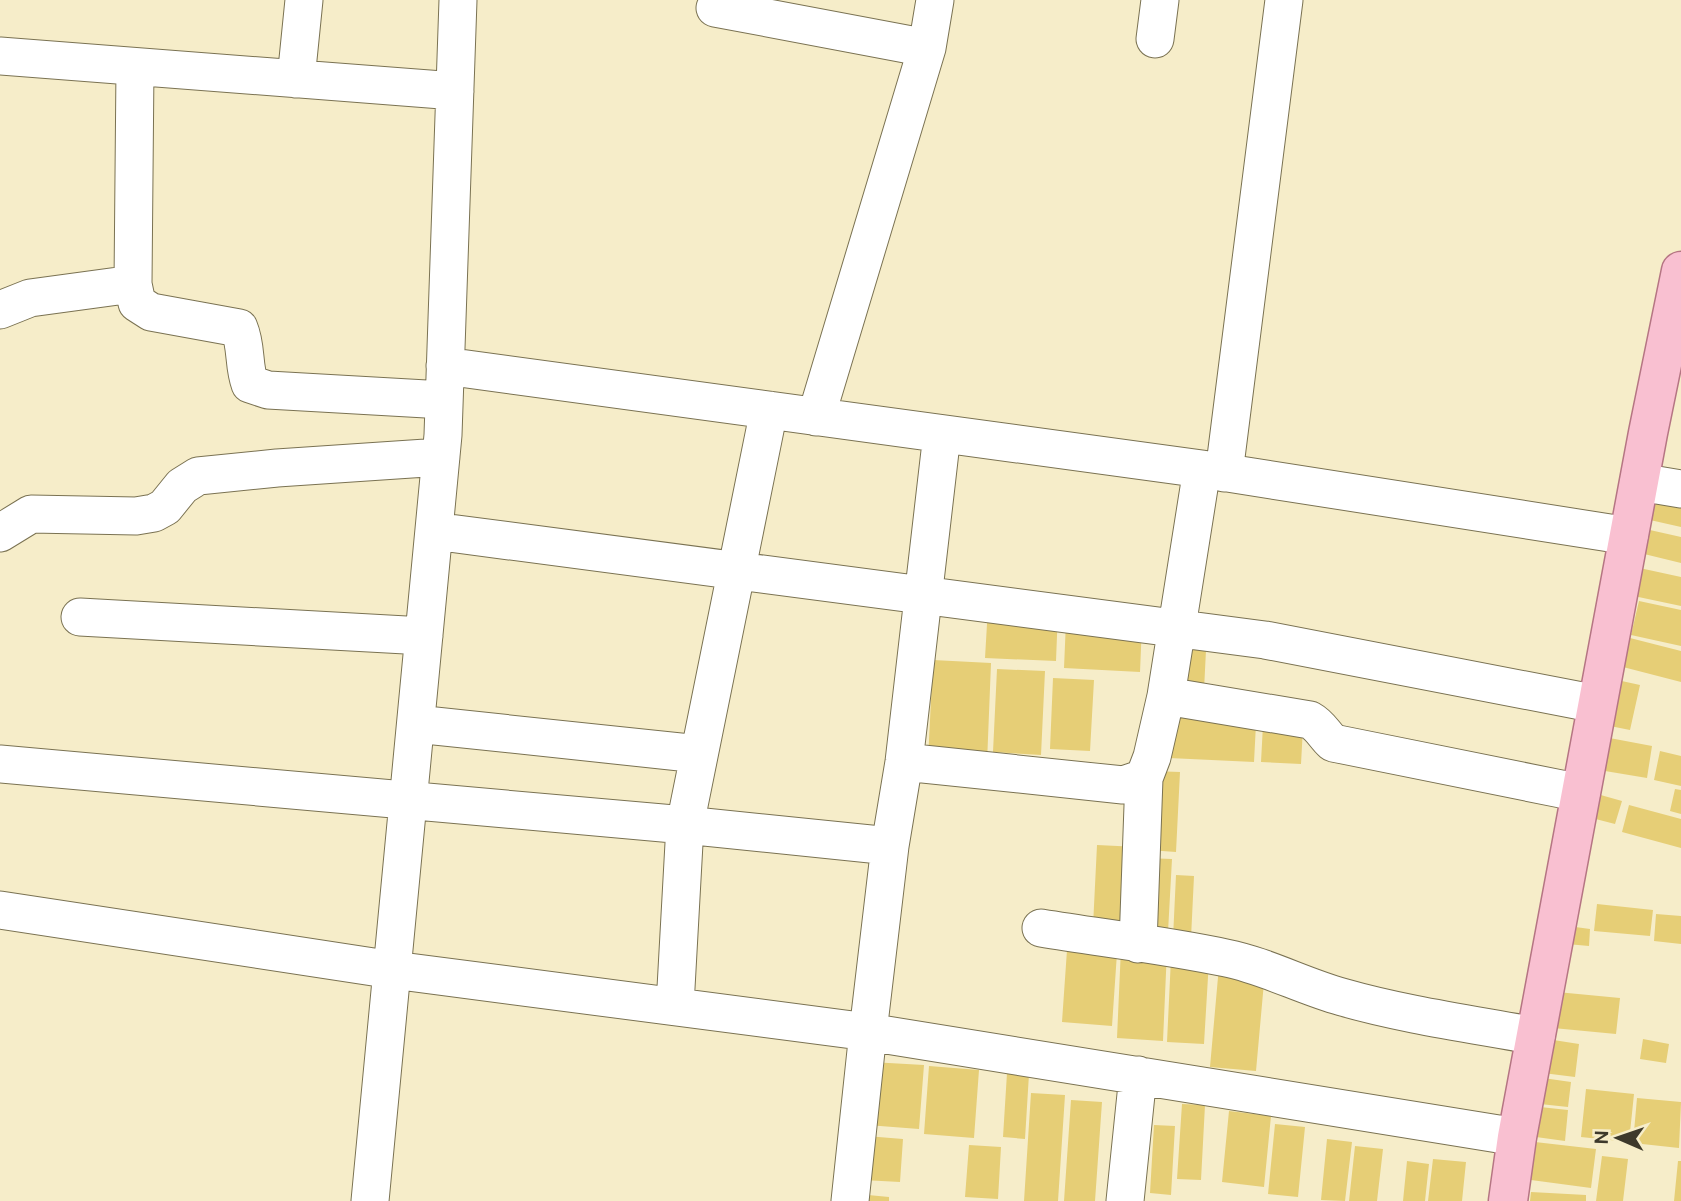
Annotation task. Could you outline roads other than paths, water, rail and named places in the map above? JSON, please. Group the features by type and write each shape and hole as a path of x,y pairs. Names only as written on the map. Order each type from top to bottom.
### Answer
{"main road":[{"path":"1508,1201 1517,1137 1597,704 1681,271"}],"street":[{"path":"296,79 304,0"},
{"path":"370,1201 441,457 458,0"},
{"path":"817,417 927,48 935,0"},
{"path":"1155,39 1160,0"},
{"path":"1138,944 1144,778 1152,757 1166,696 1175,628 1213,471 1284,0"},
{"path":"715,8 927,48"},
{"path":"0,57 454,90"},
{"path":"135,67 133,284 137,303 150,312 239,328 245,342 245,370 250,384 268,390 445,383 768,410 1213,471 1629,536"},
{"path":"0,310 30,298 133,284"},
{"path":"675,1006 685,825 768,410"},
{"path":"850,1201 890,846 904,762 942,434"},
{"path":"0,533 31,514 136,516 154,513 165,507 183,486 198,476 441,457"},
{"path":"1639,482 1681,489"},
{"path":"434,531 1265,640 1597,704"},
{"path":"80,617 424,636"},
{"path":"1166,696 1310,720 1320,726 1324,736 1333,743 1581,793"},
{"path":"416,724 699,754"},
{"path":"904,762 1123,785 1144,778"},
{"path":"0,764 685,825 890,846"},
{"path":"0,910 393,970 868,1032 1517,1137"},
{"path":"1041,928 1226,958 1273,970 1313,989 1407,1013 1536,1036"},
{"path":"1128,1201 1138,1075"}]}
